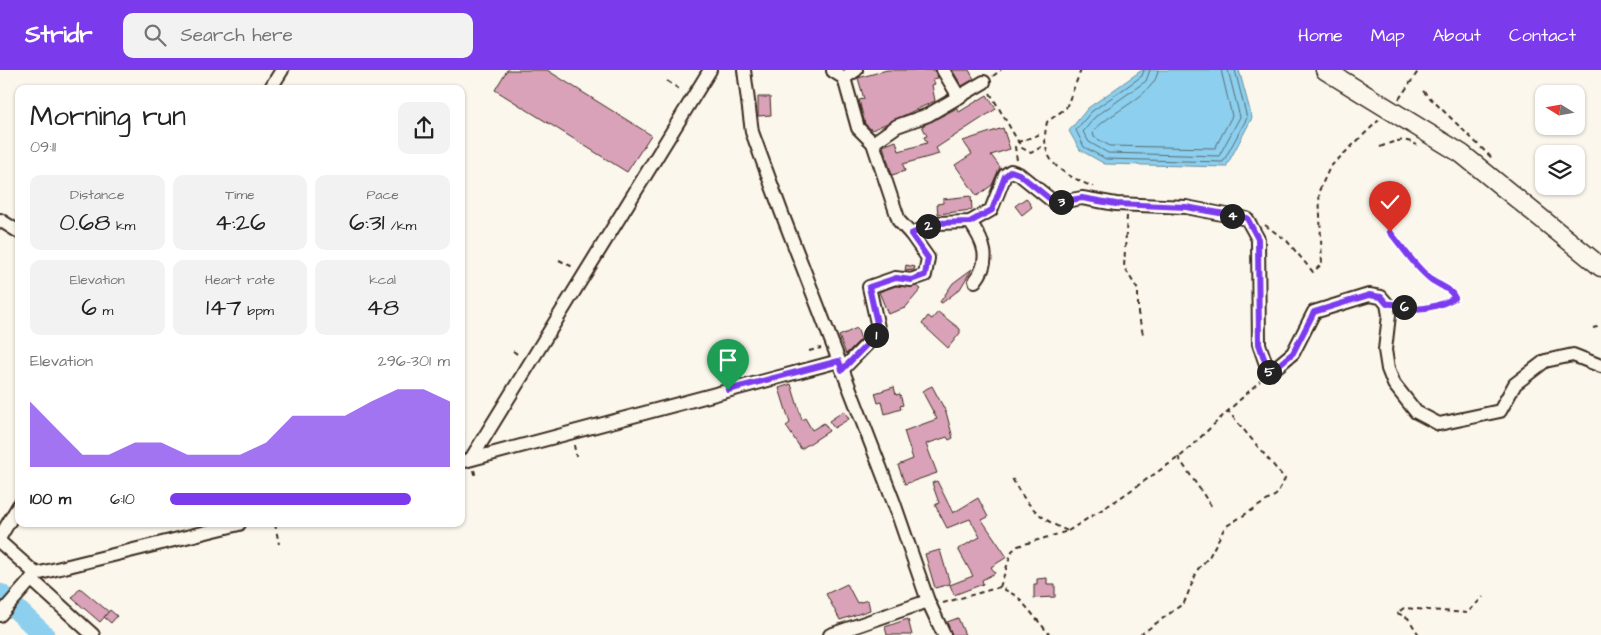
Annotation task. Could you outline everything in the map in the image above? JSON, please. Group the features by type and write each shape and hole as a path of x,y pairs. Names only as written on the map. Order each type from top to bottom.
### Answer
{"street":[{"path":"273,85 282,70"},
{"path":"466,461 710,70"},
{"path":"744,70 752,132 894,503 930,604 944,635"},
{"path":"466,461 841,365 879,332 864,285 896,278 911,280 925,275 928,258 899,221 873,143 858,128 838,74 856,70"},
{"path":"943,70 959,97"},
{"path":"1325,70 1462,154 1601,267"},
{"path":"873,143 896,126 928,115 984,82"},
{"path":"911,234 936,223 970,222 992,210 1005,176 1011,171 1019,174 1055,203 1082,198 1128,205 1186,207 1247,218 1258,239 1259,344 1269,373 1293,353 1314,312 1369,295 1381,297 1387,304 1389,315 1385,350 1388,369 1394,384 1416,412 1440,424 1500,411 1515,384 1546,361 1574,355 1601,366"},
{"path":"0,220 15,229"},
{"path":"970,222 982,242 985,257 983,271 975,281"},
{"path":"0,537 15,512"},
{"path":"0,614 34,576 226,527"},
{"path":"0,542 93,635"},
{"path":"832,635 930,604"}],"path":[{"path":"1081,70 1066,108 1046,122 1044,146 1059,170 1098,189"},
{"path":"1247,218 1261,222 1287,241 1313,272 1322,264 1319,191 1330,167 1389,110 1420,70"},
{"path":"667,81 693,98"},
{"path":"984,82 1022,148 1031,153 1044,146"},
{"path":"1423,91 1497,163"},
{"path":"1019,174 1015,147 1018,142 1041,134"},
{"path":"1380,147 1400,139 1408,140 1417,145"},
{"path":"1128,205 1124,267 1138,290 1138,313 1143,334"},
{"path":"1387,304 1393,303 1408,308 1430,307 1455,298 1453,293 1432,280 1419,268 1390,232"},
{"path":"559,260 584,274"},
{"path":"1593,328 1601,326"},
{"path":"1000,586 1012,551 1018,546 1068,530 1178,457 1269,373"},
{"path":"1140,635 1184,604 1198,569 1209,557 1225,527 1276,495 1285,480 1228,411"},
{"path":"1178,457 1212,507"},
{"path":"1012,478 1021,496 1037,514 1068,530"},
{"path":"276,527 280,544"},
{"path":"930,604 1000,586 1018,596 1050,635"},
{"path":"1419,635 1408,618 1397,613 1404,608 1467,613 1483,597"}],"water":[{"path":"1142,70 1239,70 1252,118 1226,167 1105,164 1080,150 1069,131 1088,108"}],"building":[{"path":"507,70 547,70 651,135 627,172 495,90"},
{"path":"887,70 935,70 938,78 933,79 935,84 932,85 935,101 872,130 865,124 859,100 864,99 858,78"},
{"path":"952,70 969,70 974,79 962,86"},
{"path":"987,95 996,109 936,148 939,154 903,164 905,171 892,175 883,146 896,141 899,151 927,143 924,137 927,136 922,126 957,108 959,112"},
{"path":"758,97 770,97 771,115 758,116"},
{"path":"1003,128 1010,149 991,155 1000,167 992,185 977,196 955,165 972,154 963,141"},
{"path":"971,196 972,210 938,214 937,204 943,203 943,199"},
{"path":"1026,198 1032,207 1022,215 1015,206"},
{"path":"906,265 915,267 914,270 905,271"},
{"path":"972,269 960,289 942,303 940,302 953,283"},
{"path":"896,286 917,286 921,289 905,308 888,314 879,292"},
{"path":"938,312 960,329 960,333 948,348 922,324 928,316 932,319"},
{"path":"857,328 861,339 846,354 839,336"},
{"path":"791,384 802,420 805,418 812,430 824,423 829,431 801,449 786,426 790,423 779,388"},
{"path":"932,386 946,412 953,438 949,440 947,437 926,444 937,473 905,484 898,465 913,459 904,431 937,419 922,391"},
{"path":"894,387 896,395 900,394 903,405 900,406 901,409 885,414 882,402 878,403 875,393"},
{"path":"844,411 849,419 834,428 829,421"},
{"path":"937,481 953,513 978,498 988,517 982,520 1007,557 991,567 995,573 982,580 983,584 954,595 950,585 973,576 958,549 980,537 970,519 947,528 935,505 939,503 932,483"},
{"path":"940,550 950,584 935,588 925,554"},
{"path":"1047,578 1047,584 1055,584 1055,597 1034,598 1034,584 1037,584 1037,579"},
{"path":"847,584 857,603 868,600 870,610 840,620 826,594"},
{"path":"80,588 109,612 100,622 72,598"},
{"path":"110,610 117,616 111,623 104,617"},
{"path":"958,618 965,635 952,635 947,622"},
{"path":"908,619 912,635 887,635 885,627"}],"waterway":[{"path":"0,594 44,635"}],"route":[{"path":"728,390 839,361 842,370 879,332 875,307 869,287 896,278 911,280 925,275 928,258 911,234 936,223 970,222 992,210 1005,176 1011,171 1019,174 1055,203 1082,198 1116,204 1186,207 1247,218 1258,239 1259,344 1269,373 1293,353 1314,312 1369,295 1381,297 1387,304 1393,303 1408,308 1430,307 1443,304 1455,298 1453,293 1432,280 1419,268 1390,232"}]}
